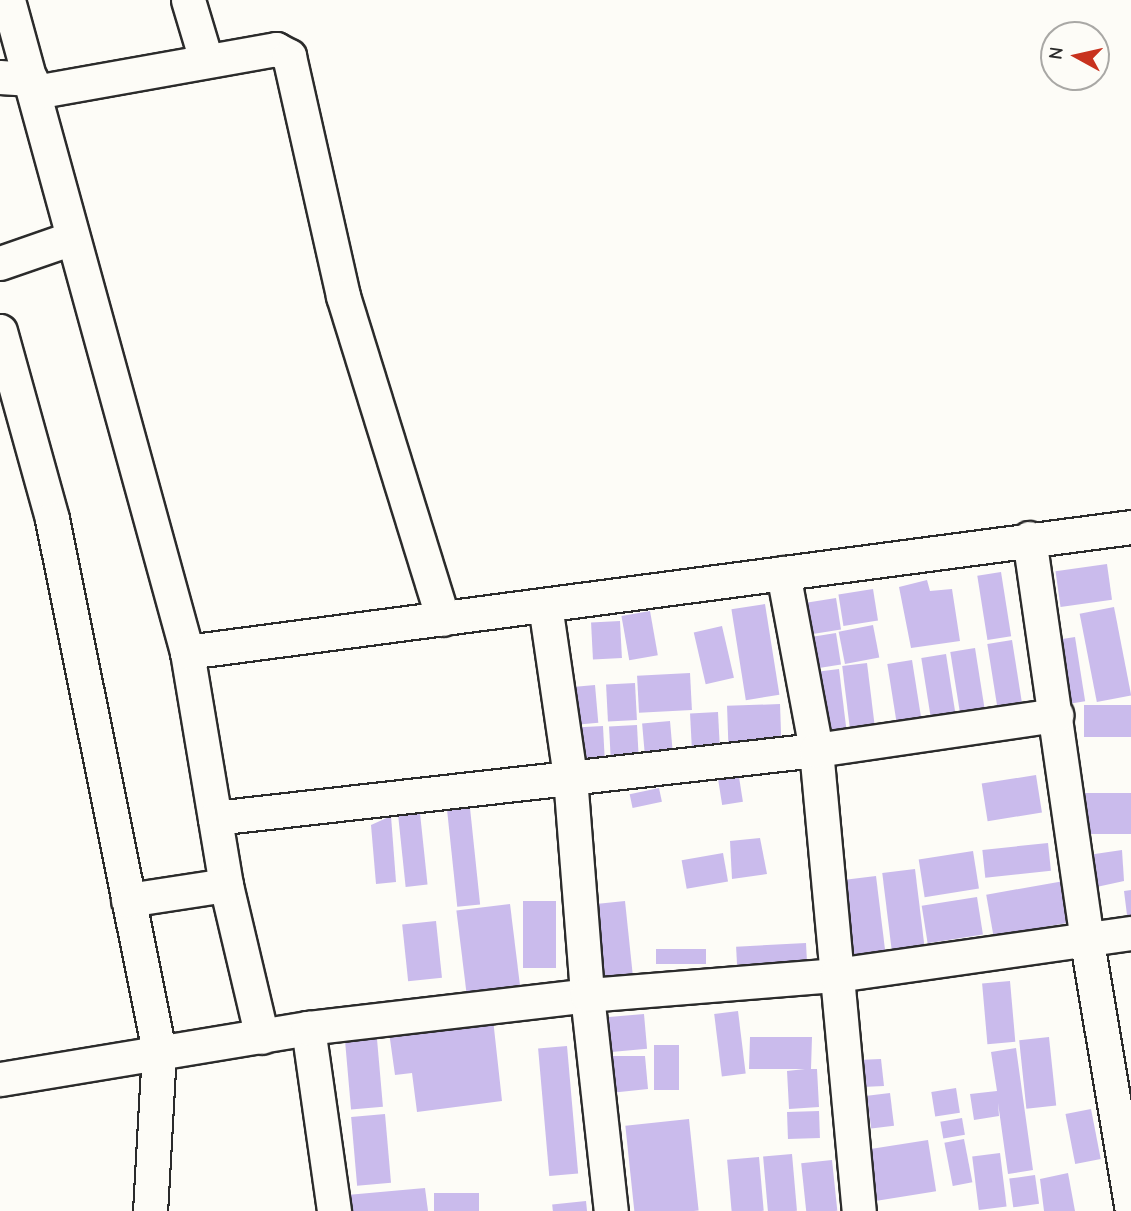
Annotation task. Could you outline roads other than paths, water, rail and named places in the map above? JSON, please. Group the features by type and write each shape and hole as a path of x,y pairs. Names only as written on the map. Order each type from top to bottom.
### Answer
{"street":[{"path":"8,0 22,82 72,238 187,652 226,885 262,1037"},
{"path":"188,0 206,60"},
{"path":"22,82 276,49 289,57 343,296 443,619"},
{"path":"0,263 72,238"},
{"path":"0,331 52,519 159,1051 150,1211"},
{"path":"187,652 1029,538 1131,527"},
{"path":"1029,538 1086,936 1131,1206"},
{"path":"783,573 816,750 859,1211"},
{"path":"545,605 570,776 587,995 611,1211"},
{"path":"215,818 299,812 570,776 816,750 1056,715"},
{"path":"128,900 226,885"},
{"path":"0,1079 307,1028 587,995 836,975 1086,936 1131,933"},
{"path":"307,1028 334,1211"}]}
